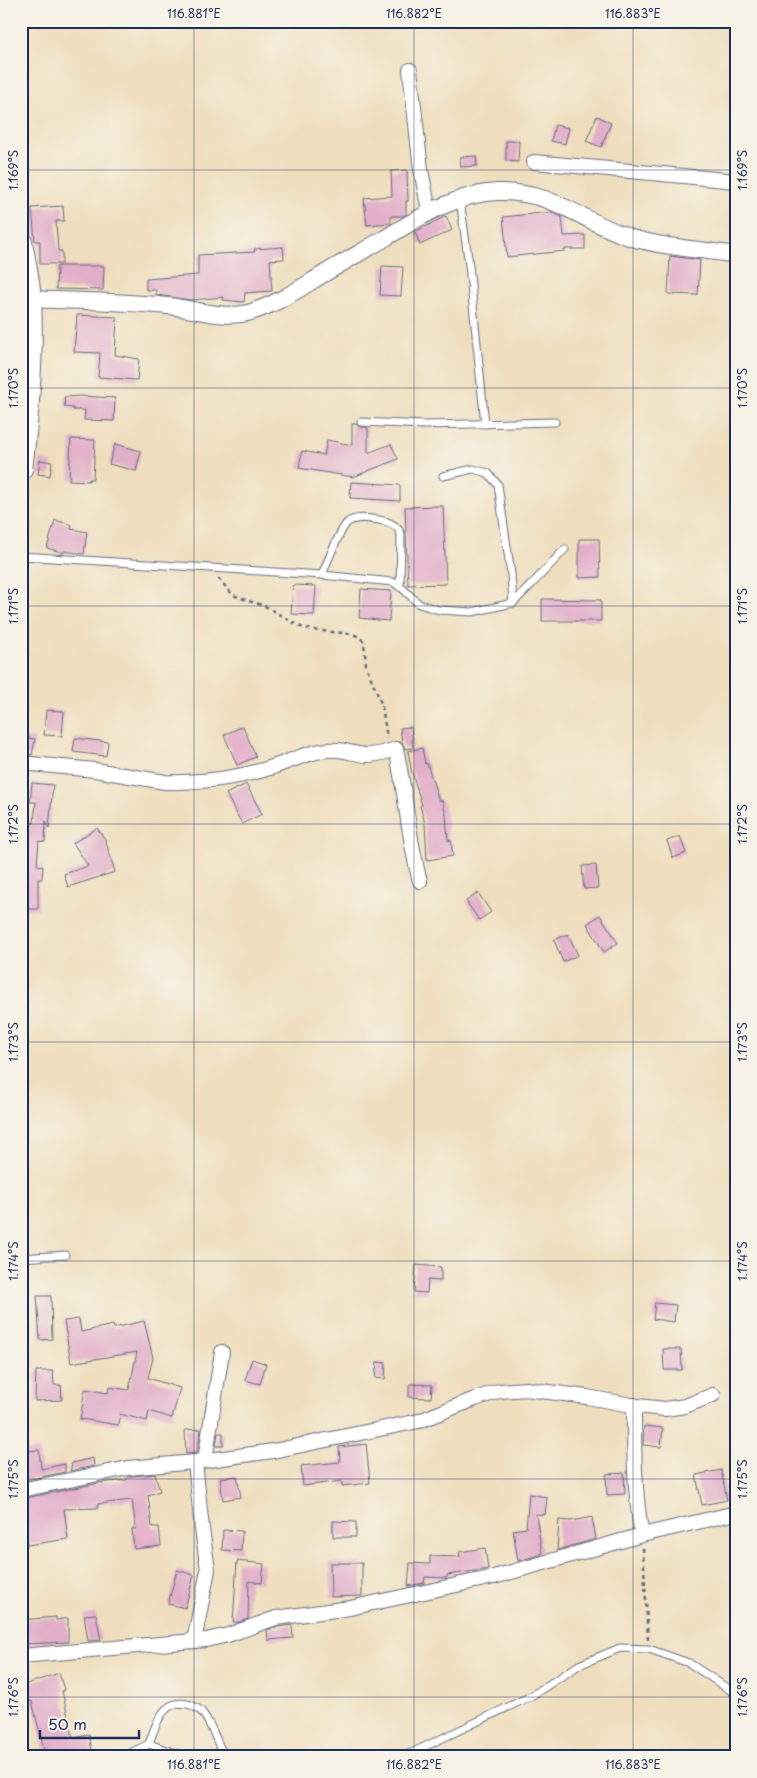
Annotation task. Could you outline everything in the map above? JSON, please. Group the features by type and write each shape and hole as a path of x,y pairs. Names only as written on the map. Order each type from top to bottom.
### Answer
{"highway":[{"path":"21,242 30,299 29,385 21,469"}],"street":[{"path":"410,70 421,170 429,211"},
{"path":"534,162 736,181"},
{"path":"30,299 110,301 160,305 236,315 251,312 297,291 429,211 460,199 495,192 528,193 561,204 612,230 633,238 682,248 736,255"},
{"path":"21,763 94,770 174,782 200,781 264,770 324,750 340,749 365,755 396,749 403,779 412,853 420,881"},
{"path":"194,1641 208,1570 202,1529 200,1461 222,1352"},
{"path":"21,1490 128,1468 273,1451 419,1421 499,1391 526,1389 665,1409 685,1406 713,1395"},
{"path":"634,1405 635,1478 642,1535"},
{"path":"21,1656 194,1641 228,1635 276,1618 350,1608 494,1577 642,1535 736,1513"}],"lane":[{"path":"460,199 470,274 485,424"},
{"path":"361,422 425,424 555,422"},
{"path":"444,476 473,469 488,473 498,485 511,574 513,603"},
{"path":"322,575 346,524 355,519 371,519 394,524 398,527 401,534 400,587"},
{"path":"21,556 322,575 393,582 419,604 439,610 472,612 513,603 532,586 565,549"},
{"path":"21,1258 65,1255"},
{"path":"403,1757 531,1696 579,1665 620,1648 649,1649 689,1663 736,1694"},
{"path":"149,1744 155,1724 162,1713 170,1706 181,1702 200,1710 208,1722 224,1757"},
{"path":"122,1757 149,1744 187,1757"}],"path":[{"path":"213,568 219,580 233,595 266,606 301,627 352,634 360,637 364,642 366,665 382,706 387,739 396,749"},
{"path":"642,1535 649,1649"}],"building":[{"path":"597,116 611,123 601,147 586,141"},
{"path":"555,125 569,128 565,144 551,141"},
{"path":"506,141 519,141 518,162 506,161"},
{"path":"476,156 477,166 461,167 460,157"},
{"path":"407,170 408,201 406,201 406,214 403,216 391,216 391,223 367,225 364,198 392,196 391,171"},
{"path":"63,206 64,221 56,221 58,251 62,251 62,264 40,264 40,241 35,241 32,208"},
{"path":"551,212 562,217 564,236 585,235 585,249 565,249 565,251 507,257 503,217"},
{"path":"446,216 452,230 420,245 415,232"},
{"path":"283,247 284,259 270,260 272,291 245,293 244,302 223,300 224,297 191,300 156,295 156,290 146,290 146,279 198,275 198,255 255,252 254,249"},
{"path":"670,256 700,260 698,295 668,294"},
{"path":"57,266 104,266 103,290 56,289"},
{"path":"382,266 403,267 401,296 380,295"},
{"path":"77,315 117,317 115,355 139,359 137,380 98,377 100,353 74,352"},
{"path":"64,397 115,398 114,421 84,420 85,410 73,410 73,408 65,407"},
{"path":"352,424 368,428 368,453 391,444 398,459 353,477 299,468 302,451 324,455 327,440 352,445"},
{"path":"71,439 95,440 93,479 89,479 89,481 69,480"},
{"path":"115,444 141,451 136,471 109,464"},
{"path":"40,460 52,462 50,476 38,474"},
{"path":"351,482 400,485 400,501 350,498"},
{"path":"443,506 446,584 408,585 405,507"},
{"path":"55,520 72,525 71,529 87,532 84,554 64,551 64,553 47,548"},
{"path":"579,539 599,539 600,577 579,578"},
{"path":"293,585 316,586 314,615 291,614"},
{"path":"361,589 391,591 389,621 359,618"},
{"path":"542,599 601,600 601,621 542,621"},
{"path":"46,710 64,711 62,736 44,735"},
{"path":"243,726 256,757 237,765 224,735"},
{"path":"411,727 413,748 405,749 400,728"},
{"path":"21,737 35,739 32,755 21,754"},
{"path":"75,738 108,742 106,756 73,752"},
{"path":"422,748 425,764 427,763 439,801 442,800 446,815 448,841 451,840 453,856 427,860 425,824 420,806 422,805 411,769 408,751"},
{"path":"32,783 53,785 49,828 46,821 45,842 39,841 37,865 43,866 42,879 38,879 38,909 21,909 21,821 34,823 36,802 30,802"},
{"path":"246,784 262,814 242,824 226,794"},
{"path":"97,828 105,839 115,872 68,887 64,874 88,866 73,843"},
{"path":"680,836 686,853 673,858 667,841"},
{"path":"596,865 598,888 584,889 582,866"},
{"path":"478,893 491,912 479,920 466,901"},
{"path":"600,915 618,943 604,952 587,924"},
{"path":"568,934 578,955 563,962 554,940"},
{"path":"416,1265 441,1267 441,1281 428,1280 427,1293 414,1292"},
{"path":"37,1296 51,1296 52,1339 40,1340"},
{"path":"655,1303 676,1305 674,1322 653,1319"},
{"path":"79,1319 81,1332 113,1325 114,1328 144,1321 153,1358 148,1378 180,1388 172,1418 149,1411 147,1421 120,1414 119,1425 80,1419 85,1389 108,1393 109,1387 129,1390 137,1352 71,1363 64,1321"},
{"path":"663,1349 681,1349 682,1370 664,1370"},
{"path":"252,1359 266,1364 260,1384 245,1380"},
{"path":"377,1362 386,1363 385,1379 375,1378"},
{"path":"36,1371 53,1371 54,1385 61,1385 62,1400 35,1401"},
{"path":"409,1384 432,1385 431,1398 409,1397"},
{"path":"644,1426 663,1428 661,1447 643,1445"},
{"path":"201,1429 197,1453 186,1454 185,1430"},
{"path":"218,1433 223,1433 223,1446 216,1446"},
{"path":"366,1444 370,1483 342,1486 342,1481 303,1486 301,1466 340,1462 339,1447"},
{"path":"39,1450 41,1469 65,1464 65,1472 21,1481 21,1452"},
{"path":"93,1458 94,1466 70,1471 72,1463"},
{"path":"721,1470 727,1500 702,1505 696,1475"},
{"path":"624,1473 625,1494 607,1495 606,1474"},
{"path":"155,1474 160,1491 148,1495 152,1527 159,1527 161,1546 134,1549 132,1529 136,1529 132,1500 98,1504 98,1508 64,1509 68,1539 27,1545 24,1522 21,1523 21,1499 99,1483 127,1480 131,1476"},
{"path":"237,1476 241,1497 223,1500 220,1478"},
{"path":"529,1494 547,1497 545,1515 536,1514 542,1554 518,1561 513,1530 526,1528"},
{"path":"592,1517 596,1539 557,1550 559,1520 571,1521"},
{"path":"333,1521 356,1522 356,1537 333,1537"},
{"path":"223,1530 242,1531 241,1551 222,1550"},
{"path":"485,1548 488,1569 447,1575 447,1578 425,1577 424,1583 408,1586 410,1563 430,1564 430,1556 460,1557 459,1552"},
{"path":"237,1561 264,1564 262,1583 249,1581 248,1619 233,1622"},
{"path":"330,1563 362,1563 362,1596 331,1597"},
{"path":"177,1570 194,1575 185,1608 168,1604"},
{"path":"96,1614 101,1640 88,1641 84,1615"},
{"path":"56,1617 56,1620 68,1618 68,1642 21,1644 21,1620"},
{"path":"292,1625 293,1638 268,1640 267,1630"},
{"path":"59,1673 73,1738 89,1735 93,1755 82,1757 46,1757 32,1701 21,1705 21,1686"}]}
